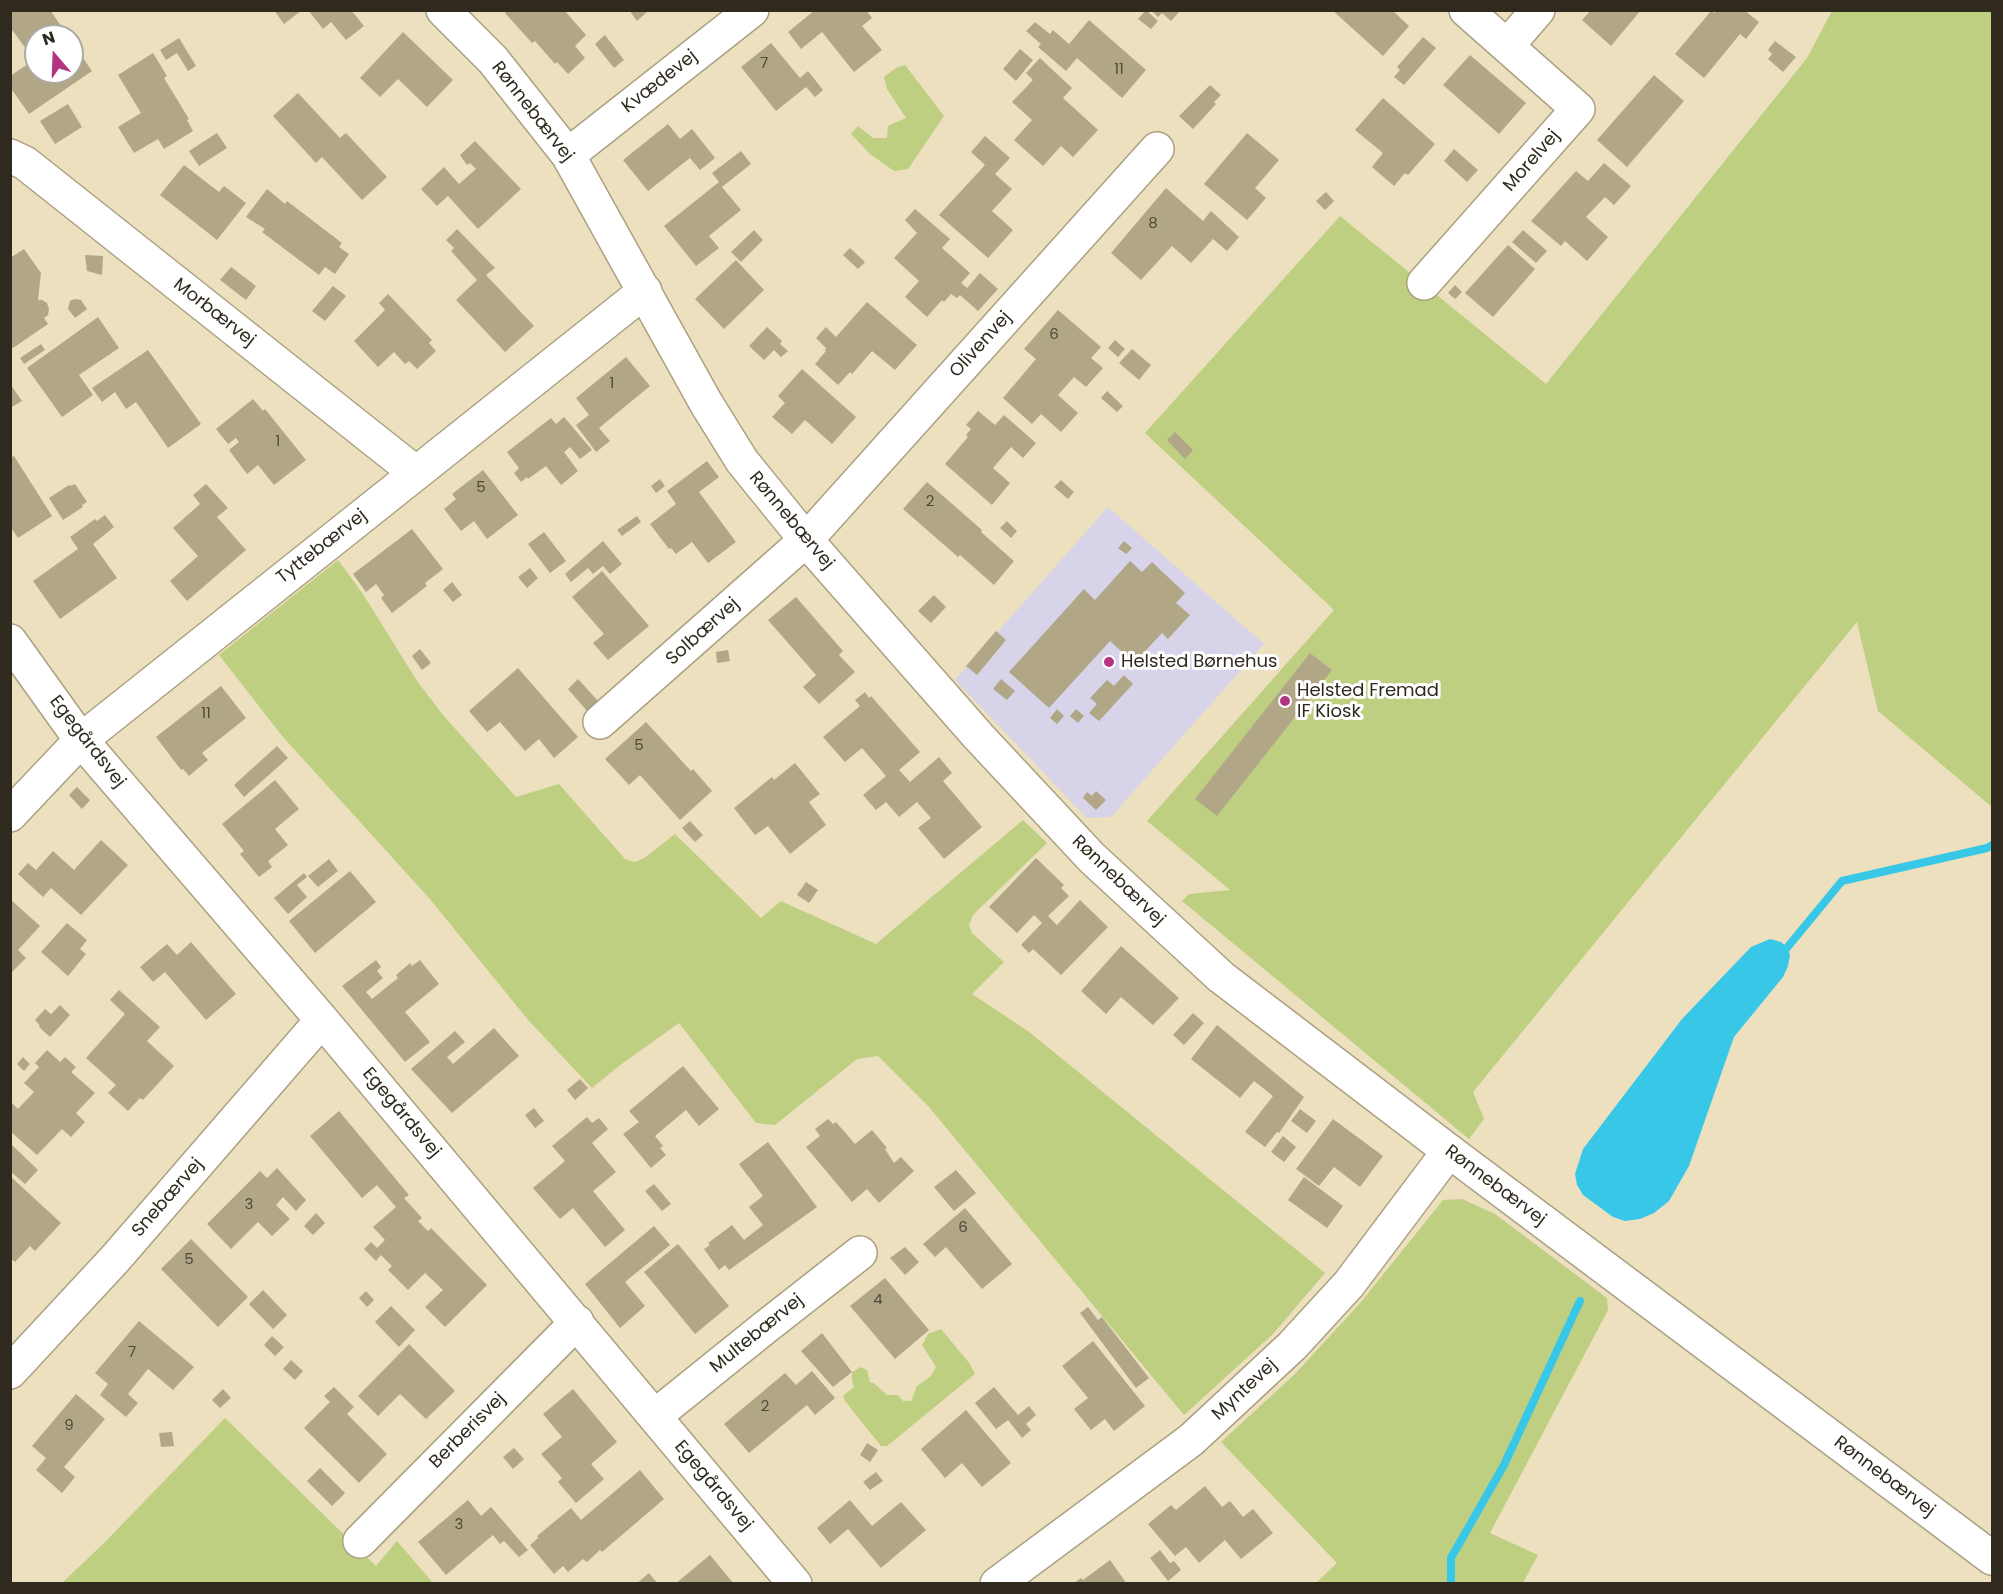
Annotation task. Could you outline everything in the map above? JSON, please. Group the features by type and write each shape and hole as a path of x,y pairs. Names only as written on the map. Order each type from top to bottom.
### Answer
{"street":[{"name":"Rønnebærvej","path":"442,10 493,60 568,155 706,403 742,461 806,540 979,737 1104,870 1221,977 1992,1558"},
{"name":"Kvædevej","path":"568,155 752,10"},
{"name":"Morelvej","path":"1424,283 1578,109 1466,10"},
{"path":"1507,46 1538,10"},
{"name":"Olivenvej","path":"806,540 1157,149"},
{"name":"Morbærvej","path":"10,156 25,163 416,473"},
{"name":"Tyttebærvej","path":"10,815 81,740 645,291"},
{"name":"Solbærvej","path":"600,723 806,540"},
{"name":"Egegårdsvej","path":"10,641 81,740 322,1020 795,1584"},
{"name":"Snebærvej","path":"10,1372 115,1259 322,1020"},
{"name":"Myntevej","path":"997,1584 1191,1440 1292,1346 1349,1284 1449,1151"},
{"name":"Multebærvej","path":"655,1416 860,1253"},
{"name":"Berberisvej","path":"360,1540 577,1322"}],"shaded area":[{"name":"Helsted Børnehus","path":"1108,507 1264,644 1111,817 1087,818 955,680"}],"green space":[{"path":"1832,11 1992,11 1992,807 1878,711 1857,622 1473,1092 1484,1119 1469,1139 1182,901 1189,894 1230,890 1147,821 1334,610 1145,433 1340,216 1546,384 1807,58"},
{"path":"905,65 944,116 908,169 894,171 870,154 851,134 858,126 873,138 887,138 888,126 906,118 887,89 884,77 896,68"},
{"path":"338,560 363,594 417,681 443,715 516,797 559,784 625,859 635,862 644,858 675,834 761,918 781,901 876,944 1023,820 1047,843 973,915 969,925 972,933 1004,962 972,994 1028,1031 1325,1273 1273,1334 1184,1415 929,1107 878,1056 857,1059 775,1125 756,1123 679,1023 592,1088 529,1021 429,898 283,737 219,655"},
{"path":"1462,1199 1495,1214 1607,1298 1608,1310 1490,1533 1538,1555 1523,1583 1316,1583 1337,1563 1221,1442 1295,1374 1361,1302 1443,1200"},
{"path":"941,1329 970,1364 975,1374 887,1446 881,1446 843,1396 854,1387 852,1372 861,1367 867,1370 870,1382 887,1395 898,1395 903,1401 911,1401 917,1386 930,1377 936,1367 922,1345 928,1334"},
{"path":"225,1418 376,1566 397,1541 433,1583 61,1584"}],"water":[{"path":"1770,939 1781,942 1787,947 1790,955 1788,966 1783,977 1734,1037 1689,1166 1669,1201 1654,1213 1640,1219 1625,1221 1613,1217 1583,1195 1577,1185 1575,1174 1583,1149 1682,1019 1751,947"}],"building":[{"path":"10,10 50,10 60,24 24,24 24,46 10,27"},
{"path":"274,10 302,10 284,24"},
{"path":"308,10 351,10 364,26 346,40 331,22 323,29"},
{"path":"507,10 564,10 586,35 575,46 585,58 568,74 557,62 555,64 535,41 532,43 505,13"},
{"path":"629,10 649,10 637,21"},
{"path":"815,10 866,10 872,18 862,26 882,50 854,72 822,32 801,49 788,32"},
{"path":"1146,10 1158,21 1151,29 1138,19"},
{"path":"1151,10 1181,10 1171,21 1162,13 1158,17"},
{"path":"1332,10 1392,10 1409,26 1383,56"},
{"path":"1591,10 1641,10 1611,46 1582,20"},
{"path":"1717,10 1744,10 1759,22 1746,39 1740,34 1704,78 1675,54 1711,11 1715,13"},
{"path":"1089,20 1146,70 1122,98 1077,58 1066,71 1038,47 1041,44 1026,31 1035,22 1050,34 1053,30 1069,44"},
{"path":"403,32 453,80 427,107 398,79 380,97 360,78"},
{"path":"605,35 624,60 614,68 595,44"},
{"path":"1423,37 1436,48 1404,85 1394,77 1400,70 1397,67"},
{"path":"179,38 196,66 188,71 177,53 166,60 160,50"},
{"path":"1775,41 1796,57 1783,72 1768,59 1772,54 1768,50"},
{"path":"771,43 800,78 808,71 823,90 815,97 806,87 776,111 741,67"},
{"path":"1020,49 1033,60 1016,81 1003,69"},
{"path":"153,53 167,76 164,78 189,119 187,120 193,131 164,149 158,139 134,153 118,127 141,113 118,75"},
{"path":"1470,55 1526,103 1499,134 1443,85"},
{"path":"1040,58 1072,88 1063,98 1098,130 1073,157 1061,146 1043,166 1014,140 1032,120 1012,102 1033,80 1026,73"},
{"path":"84,59 92,71 84,76"},
{"path":"24,67 24,84 73,84 29,114 10,87 10,76"},
{"path":"1654,75 1684,101 1627,167 1597,140"},
{"path":"1210,85 1221,95 1214,102 1216,104 1193,129 1179,116"},
{"path":"298,93 340,138 346,133 387,177 362,200 322,157 316,163 273,116"},
{"path":"1383,98 1435,144 1408,175 1405,173 1394,186 1372,167 1383,153 1355,130"},
{"path":"68,104 82,127 55,144 40,121"},
{"path":"668,124 680,139 692,129 715,158 700,170 690,158 648,191 623,160"},
{"path":"217,133 227,148 199,166 189,151"},
{"path":"1247,133 1279,160 1255,188 1266,198 1247,220 1204,184"},
{"path":"985,136 1010,158 995,174 1012,189 992,211 1013,230 988,258 939,215 985,165 971,152"},
{"path":"475,141 521,189 478,229 448,196 437,206 421,189 444,167 459,184 476,169 470,163 467,165 460,155"},
{"path":"1454,149 1478,170 1467,182 1444,161"},
{"path":"741,151 751,164 722,187 741,210 709,236 719,248 696,266 664,226 719,182 712,173"},
{"path":"1604,163 1631,186 1614,205 1605,197 1586,217 1608,237 1587,261 1565,241 1561,246 1531,221 1576,171 1588,181"},
{"path":"184,165 219,192 224,186 246,203 217,240 160,195"},
{"path":"1166,188 1203,221 1211,211 1239,237 1227,251 1213,239 1191,263 1172,246 1141,280 1111,253"},
{"path":"267,189 285,204 287,201 342,243 339,247 349,254 335,274 325,267 319,275 262,232 265,229 246,217"},
{"path":"1326,192 1334,201 1325,210 1316,201"},
{"path":"915,209 950,239 942,248 970,273 961,283 967,288 980,273 998,289 978,311 960,295 957,298 951,294 944,302 942,300 927,317 905,297 919,281 894,258 917,233 905,220"},
{"path":"457,229 495,268 486,275 534,326 505,352 456,300 477,280 451,251 454,248 446,240"},
{"path":"754,230 763,240 741,262 731,252"},
{"path":"1523,230 1547,251 1536,263 1512,242"},
{"path":"1508,245 1535,269 1493,317 1465,293"},
{"path":"850,248 865,262 858,269 843,255"},
{"path":"24,249 41,273 38,300 47,303 48,315 44,318 48,324 13,348 10,344 10,258"},
{"path":"85,255 103,256 102,275 87,271"},
{"path":"736,260 764,290 724,329 695,299"},
{"path":"231,267 256,286 246,300 220,280"},
{"path":"1455,285 1462,292 1455,299 1448,293"},
{"path":"333,286 346,296 325,321 312,311"},
{"path":"388,294 432,340 429,343 436,351 417,369 409,361 405,364 394,352 378,367 354,341 385,310 379,303"},
{"path":"81,300 87,309 75,318 68,309 70,301"},
{"path":"867,302 917,345 895,370 872,351 852,374 850,372 838,385 815,364 826,351 826,348 816,338 826,327 836,337"},
{"path":"1058,310 1101,347 1091,358 1103,368 1086,387 1074,377 1058,395 1078,413 1061,432 1041,414 1032,424 1003,398 1036,359 1024,349"},
{"path":"98,317 119,348 79,375 93,395 62,417 27,368"},
{"path":"767,327 782,341 780,344 788,351 781,357 774,350 764,360 749,346"},
{"path":"1115,340 1125,349 1118,357 1108,348"},
{"path":"41,344 45,350 24,364 20,358"},
{"path":"1132,349 1151,365 1139,380 1119,363"},
{"path":"148,350 201,424 168,448 136,402 126,409 115,392 102,402 92,388"},
{"path":"626,357 650,386 599,428 610,441 596,452 576,425 589,415 576,398"},
{"path":"802,369 856,417 832,444 805,420 792,434 772,417 785,403 778,396"},
{"path":"10,384 22,401 10,408"},
{"path":"1107,391 1123,406 1117,412 1101,398"},
{"path":"253,399 263,411 265,409 306,460 274,485 258,465 247,474 229,450 239,442 236,438 228,444 216,429"},
{"path":"978,411 995,425 1004,415 1036,443 1023,458 1011,447 993,468 1010,483 992,505 945,464 968,437 966,435 971,429 966,425"},
{"path":"564,417 592,450 580,459 570,447 564,452 578,471 561,485 546,466 521,482 514,473 519,468 507,452 551,418 556,424"},
{"path":"1175,432 1193,450 1185,459 1167,440"},
{"path":"14,456 52,516 18,538 10,526 10,458"},
{"path":"707,461 719,477 699,492 736,542 708,563 692,542 676,554 671,548 669,549 650,524 676,504 667,491"},
{"path":"483,470 518,515 487,539 474,521 461,531 444,509 456,499 452,494"},
{"path":"660,479 665,486 656,493 651,486"},
{"path":"1061,480 1074,492 1068,499 1054,487"},
{"path":"927,482 1014,561 994,585 903,509"},
{"path":"75,484 87,502 63,520 49,498 69,485"},
{"path":"206,484 228,508 217,517 246,550 187,601 170,581 198,556 173,528 200,504 193,495"},
{"path":"105,515 114,527 93,544 117,578 60,619 33,581 78,549 70,537 95,519 97,521"},
{"path":"637,516 641,522 622,536 617,530"},
{"path":"1007,521 1017,531 1011,538 1000,528"},
{"path":"412,529 443,569 425,583 427,586 392,613 381,598 384,595 376,584 366,592 353,574"},
{"path":"544,532 566,561 550,573 528,544"},
{"path":"603,541 622,564 610,574 603,566 593,574 588,568 571,582 565,574"},
{"path":"1124,541 1132,548 1126,554 1118,548"},
{"name":"Helsted Børnehus","path":"1130,561 1142,572 1152,562 1185,593 1176,603 1190,615 1168,639 1162,633 1134,663 1110,641 1049,708 1009,672 1084,589 1095,600"},
{"path":"530,568 538,578 527,588 518,577"},
{"path":"602,571 649,626 608,660 593,643 604,634 572,597"},
{"path":"452,582 462,595 453,602 443,590"},
{"path":"934,595 946,607 931,623 918,611"},
{"path":"796,597 843,651 839,655 855,672 819,704 803,687 816,675 768,620"},
{"path":"996,631 1006,640 977,675 966,666"},
{"path":"420,649 431,663 422,670 412,656"},
{"path":"728,650 730,661 717,663 716,652"},
{"path":"1310,653 1332,670 1217,816 1195,799"},
{"path":"518,668 578,737 554,758 539,739 525,751 500,722 487,732 469,711"},
{"path":"1124,675 1133,684 1099,721 1089,713 1097,704 1090,698 1107,680 1114,686"},
{"path":"578,679 598,701 587,711 568,689"},
{"path":"1001,679 1015,691 1007,700 993,689"},
{"path":"221,686 246,718 202,753 208,760 189,776 183,769 181,770 156,737"},
{"path":"865,692 920,752 899,770 910,782 939,757 952,773 943,781 982,827 944,859 918,828 931,818 917,802 899,817 886,802 876,810 863,795 886,776 862,748 845,762 823,737 860,706 855,700"},
{"path":"1057,709 1064,716 1057,724 1050,718"},
{"path":"1076,709 1084,716 1078,723 1070,716"},
{"path":"646,722 712,791 680,820 640,775 629,785 605,759"},
{"path":"277,746 288,758 244,797 234,785"},
{"path":"795,763 820,794 809,802 826,825 790,854 768,826 755,835 734,808 772,777 774,780"},
{"path":"275,780 299,809 275,829 288,845 268,861 272,867 259,877 240,854 244,851 222,824"},
{"path":"77,787 90,800 82,809 69,795"},
{"path":"1096,791 1106,800 1096,810 1083,798 1087,792 1092,796"},
{"path":"690,821 703,835 695,842 682,828"},
{"path":"101,840 128,865 81,915 51,888 43,897 18,874 28,863 36,870 53,851 74,870"},
{"path":"1036,858 1064,885 1061,888 1069,896 1048,916 1057,925 1080,900 1108,927 1061,975 1033,949 1029,953 1021,945 1042,923 1034,915 1017,933 989,907"},
{"path":"329,859 338,871 318,887 308,876"},
{"path":"350,871 376,902 315,953 289,921"},
{"path":"304,873 307,877 297,885 307,897 288,914 274,898"},
{"path":"806,882 818,890 809,903 797,895"},
{"path":"10,899 40,926 18,950 26,958 10,974"},
{"path":"67,923 87,940 80,949 86,954 68,976 41,952"},
{"path":"191,942 236,994 206,1020 165,972 153,982 140,967 167,944 177,955"},
{"path":"1121,946 1179,998 1153,1025 1121,997 1106,1014 1081,991"},
{"path":"376,960 381,967 377,971 383,978 366,992 372,999 398,978 396,975 410,963 412,966 420,960 439,984 405,1012 430,1042 405,1062 342,986"},
{"path":"119,990 160,1027 147,1041 174,1066 143,1100 140,1098 128,1111 108,1093 116,1085 86,1058 125,1014 110,1000"},
{"path":"60,1005 70,1015 50,1037 35,1020 45,1009 51,1014"},
{"path":"1193,1013 1204,1023 1184,1045 1173,1035"},
{"path":"1217,1025 1304,1097 1279,1133 1277,1132 1265,1147 1245,1132 1273,1096 1254,1081 1240,1098 1191,1059"},
{"path":"494,1028 519,1056 452,1113 411,1069 455,1031 465,1042 447,1057 453,1064"},
{"path":"47,1050 60,1062 65,1057 76,1067 71,1072 95,1093 76,1113 85,1122 71,1137 62,1129 37,1155 10,1131 10,1104 12,1103 18,1109 34,1092 24,1083 39,1067 35,1063"},
{"path":"23,1057 30,1064 24,1071 17,1064"},
{"path":"683,1066 719,1109 699,1126 686,1110 655,1136 663,1146 660,1148 666,1155 651,1168 623,1134 639,1122 629,1111"},
{"path":"580,1079 588,1088 575,1100 567,1090"},
{"path":"534,1108 544,1121 535,1128 525,1115"},
{"path":"1300,1109 1316,1121 1307,1133 1291,1121"},
{"path":"339,1111 409,1195 404,1198 422,1218 418,1221 428,1231 431,1228 487,1285 445,1327 425,1307 443,1290 425,1273 408,1290 388,1270 392,1266 381,1255 376,1261 364,1249 371,1242 377,1248 385,1240 373,1227 396,1207 377,1185 362,1198 310,1136"},
{"path":"587,1117 592,1123 599,1118 608,1129 592,1143 616,1172 593,1191 625,1230 605,1247 573,1208 560,1219 533,1188 565,1161 552,1146"},
{"path":"828,1119 833,1124 836,1122 855,1144 872,1130 887,1148 885,1149 894,1163 901,1157 914,1171 879,1203 867,1189 852,1202 806,1147 820,1136 815,1129"},
{"path":"1333,1119 1383,1156 1360,1187 1334,1167 1319,1186 1296,1169"},
{"path":"1283,1136 1296,1147 1284,1162 1271,1152"},
{"path":"768,1142 817,1207 729,1270 725,1265 719,1270 704,1249 710,1245 708,1243 732,1225 744,1240 763,1225 749,1207 763,1196 739,1164"},
{"path":"12,1145 38,1170 25,1184 10,1171"},
{"path":"277,1168 306,1200 296,1211 283,1197 276,1205 290,1219 272,1236 258,1222 231,1249 207,1224 260,1171 267,1178"},
{"path":"956,1170 976,1193 954,1211 934,1187"},
{"path":"10,1176 61,1223 35,1251 30,1246 15,1262 10,1258"},
{"path":"1304,1177 1343,1206 1327,1228 1288,1200"},
{"path":"654,1184 671,1204 662,1211 645,1191"},
{"path":"965,1208 1012,1264 982,1289 946,1247 935,1257 923,1244"},
{"path":"316,1213 325,1223 313,1235 304,1226"},
{"path":"654,1226 670,1245 625,1282 645,1306 620,1328 585,1284"},
{"path":"191,1239 248,1297 218,1327 161,1269"},
{"path":"678,1244 729,1306 695,1334 644,1272"},
{"path":"905,1247 919,1262 905,1275 890,1258"},
{"path":"885,1278 929,1330 895,1359 850,1306"},
{"path":"263,1290 287,1315 273,1329 249,1304"},
{"path":"366,1291 374,1300 367,1307 359,1298"},
{"path":"391,1306 415,1330 399,1347 375,1322"},
{"path":"1088,1307 1098,1320 1102,1317 1149,1378 1136,1388 1080,1313"},
{"path":"139,1321 194,1367 173,1390 148,1369 128,1394 138,1403 126,1417 100,1395 108,1384 95,1373"},
{"path":"822,1333 852,1372 833,1387 801,1351"},
{"path":"272,1336 284,1347 275,1356 264,1345"},
{"path":"1093,1341 1145,1406 1114,1431 1105,1419 1091,1430 1074,1409 1088,1398 1062,1366"},
{"path":"409,1344 455,1391 426,1419 400,1394 378,1416 358,1396"},
{"path":"291,1360 303,1371 295,1380 283,1369"},
{"path":"812,1371 835,1398 815,1415 807,1405 749,1453 724,1424 785,1373 796,1385"},
{"path":"334,1387 354,1407 347,1414 387,1454 359,1483 304,1428 330,1402 324,1396"},
{"path":"994,1387 1018,1415 1029,1406 1036,1415 1026,1424 1031,1430 1022,1438 1008,1420 996,1429 975,1403"},
{"path":"223,1389 231,1398 220,1408 212,1400"},
{"path":"573,1389 617,1442 591,1464 604,1479 576,1503 558,1482 562,1478 541,1454 562,1437 543,1414"},
{"path":"76,1394 105,1419 64,1467 75,1477 62,1493 36,1470 46,1458 32,1446"},
{"path":"966,1410 1011,1463 982,1487 962,1463 945,1478 921,1449"},
{"path":"172,1432 174,1446 161,1447 159,1433"},
{"path":"867,1443 878,1450 870,1462 860,1455"},
{"path":"514,1448 524,1459 513,1469 503,1457"},
{"path":"320,1468 345,1493 332,1506 307,1481"},
{"path":"640,1470 664,1499 602,1552 600,1550 587,1562 583,1559 568,1572 563,1566 554,1574 530,1545 538,1538 537,1536 571,1508 581,1520"},
{"path":"876,1472 883,1481 870,1490 863,1482"},
{"path":"1205,1486 1222,1507 1230,1501 1243,1517 1253,1509 1273,1533 1241,1559 1225,1540 1199,1563 1186,1547 1175,1556 1148,1524 1171,1505 1176,1510"},
{"path":"468,1500 481,1516 491,1507 528,1550 519,1557 504,1541 500,1544 493,1535 446,1575 418,1542"},
{"path":"850,1500 872,1526 901,1502 926,1530 881,1568 848,1529 830,1544 817,1528"},
{"path":"1160,1550 1170,1563 1174,1561 1181,1570 1168,1581 1150,1558"},
{"path":"710,1555 734,1584 675,1584"},
{"path":"1110,1560 1127,1584 1073,1584 1081,1578 1083,1580"},
{"path":"649,1573 658,1584 636,1584"}],"waterway":[{"path":"1781,955 1842,881 1992,845"},
{"path":"1451,1584 1451,1558 1504,1465 1580,1301"}],"place":[{"name":"Helsted Børnehus","path":"1109,662"},
{"name":"Helsted Fremad IF Kiosk","path":"1285,701"}]}
